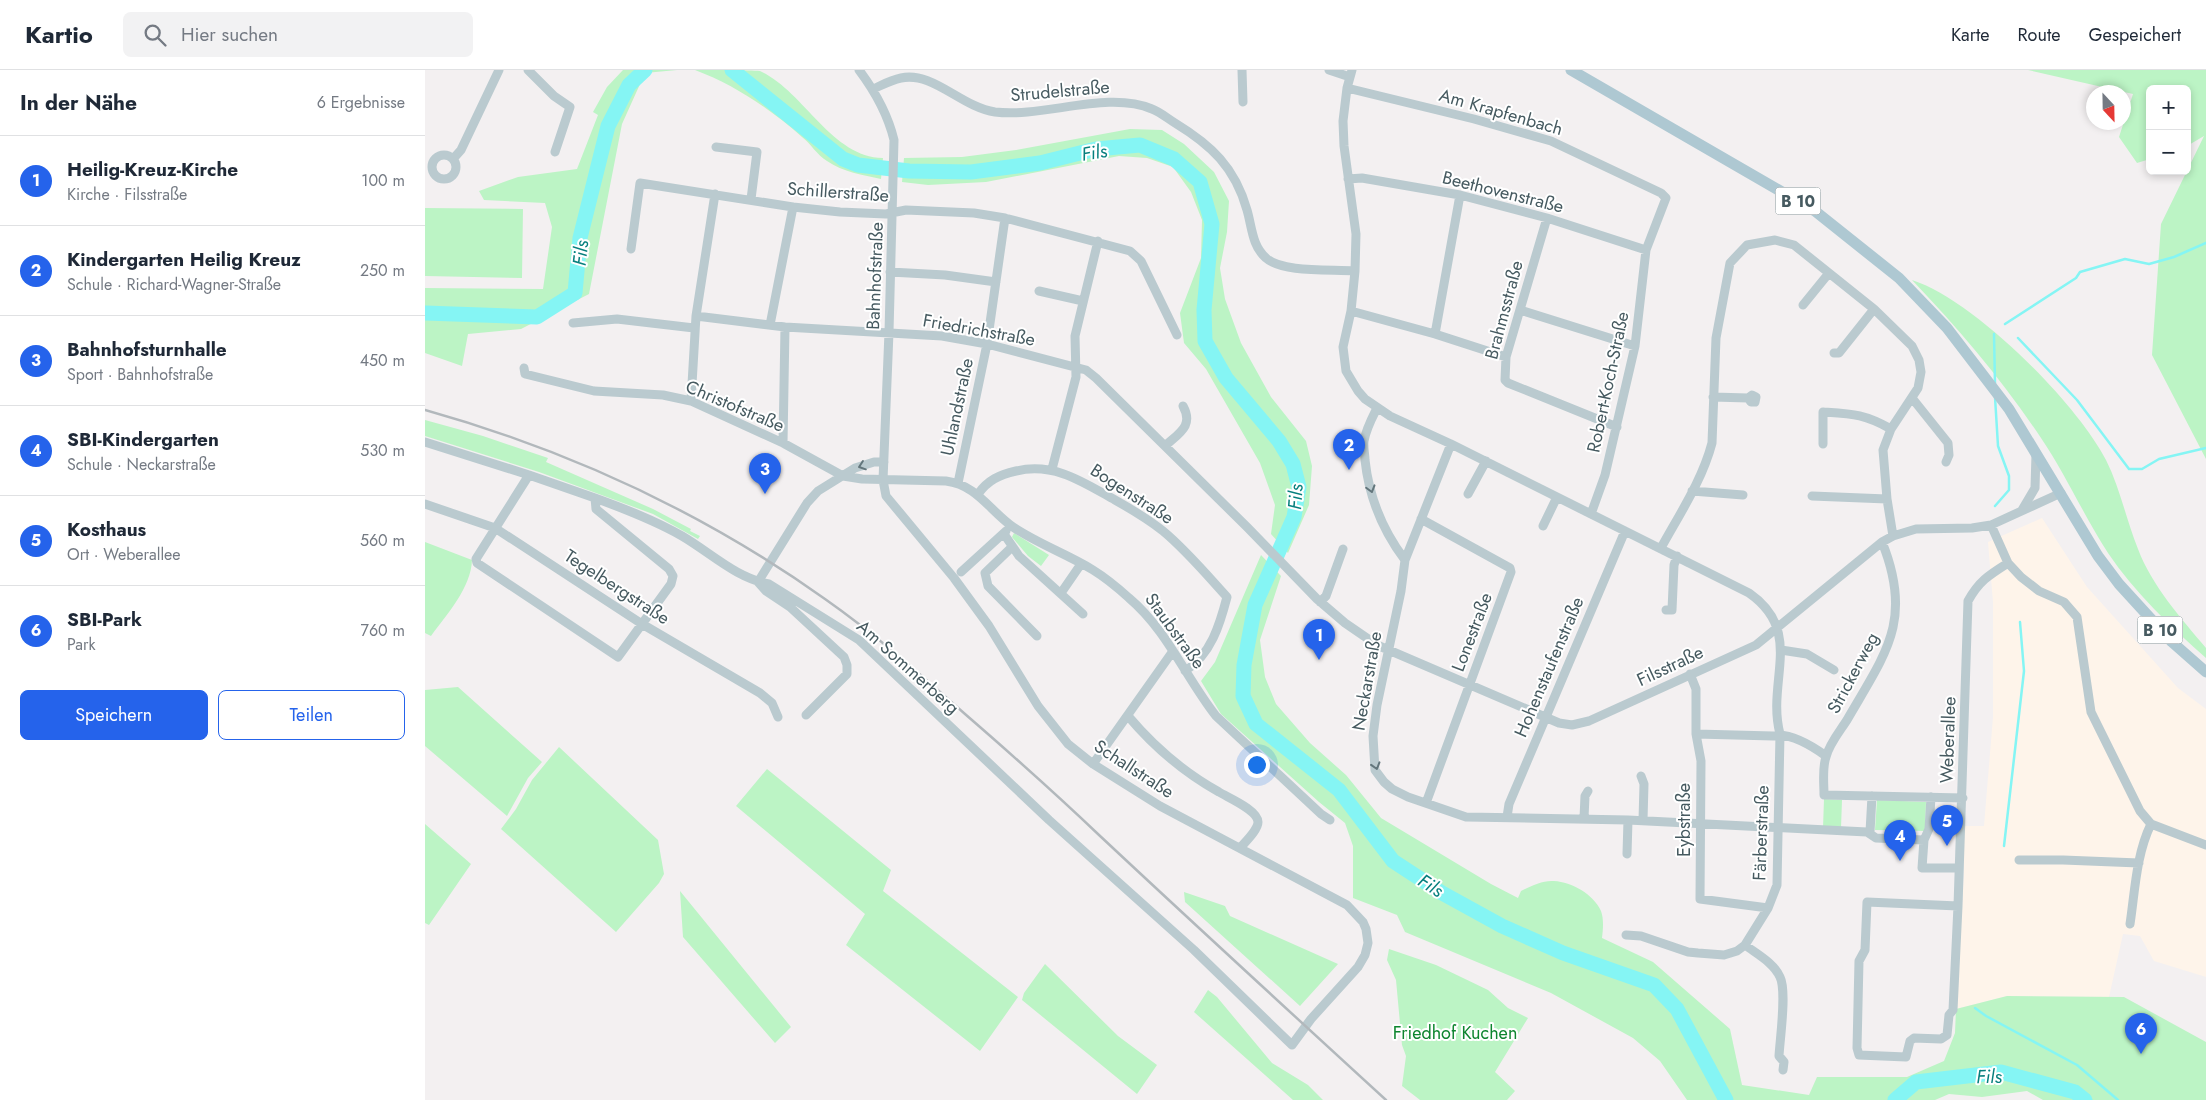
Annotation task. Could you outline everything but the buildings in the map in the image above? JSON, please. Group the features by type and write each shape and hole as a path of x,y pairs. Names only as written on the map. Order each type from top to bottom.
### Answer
{"main road":[{"name":"B 10","path":"1571,70 1815,211 1899,278 1947,328 1999,395 2036,452 2098,556 2119,584 2172,642 2206,672"}],"street":[{"path":"453,158 461,150 499,70"},
{"path":"528,70 554,96 570,107 555,152"},
{"name":"Bahnhofstraße","path":"859,70 873,89 892,129 894,152 883,480"},
{"path":"1242,70 1243,102"},
{"path":"1329,70 1351,73 1343,121 1348,179 1356,234 1355,271 1351,311 1343,347 1346,370 1358,391 1377,408 1405,423 1486,461 1725,580 1760,600 1768,609 1778,628"},
{"name":"Strudelstraße","path":"873,89 901,78 918,77 932,82 957,98 993,111 1017,113 1118,102 1152,109 1202,140 1231,171 1242,195 1252,234 1258,248 1267,259 1284,267 1355,271"},
{"name":"Am Krapfenbach","path":"1347,88 1474,119 1551,141 1661,193 1666,198"},
{"path":"716,147 757,152 751,200"},
{"name":"Beethovenstraße","path":"1348,179 1362,178 1460,195 1547,218 1646,250"},
{"name":"Schillerstraße","path":"631,249 640,183 793,207 840,212 893,213 906,210 974,213 1005,218 1098,241 1130,251 1141,261 1177,335"},
{"path":"691,401 696,316 715,194"},
{"path":"1435,334 1460,195"},
{"name":"Robert-Koch-Straße","path":"1591,514 1605,475 1635,346 1646,250 1666,198"},
{"path":"770,325 793,207"},
{"name":"Uhlandstraße","path":"958,483 987,344 1005,218"},
{"name":"Brahmsstraße","path":"1547,218 1506,357 1505,380 1508,383 1617,427"},
{"path":"1661,548 1692,491 1707,460 1712,443 1716,338 1730,263 1747,245 1775,240 1794,245 1875,309 1912,346 1919,360 1921,372 1918,388 1891,429 1883,450 1887,499 1893,536"},
{"path":"1052,469 1076,377 1075,336 1098,241"},
{"path":"890,272 945,275 995,282"},
{"path":"1803,305 1829,273"},
{"path":"1039,291 1083,301"},
{"path":"1834,353 1839,353 1875,309"},
{"path":"1520,310 1635,346"},
{"path":"1351,311 1435,334 1506,357"},
{"name":"Friedrichstraße","path":"696,316 785,327 942,336 987,344 1076,366 1096,378 1267,547"},
{"path":"573,323 617,318 695,328"},
{"path":"783,443 785,327"},
{"name":"Christofstraße","path":"523,368 525,374 594,391 663,395 691,401 783,443 830,467 843,476"},
{"path":"1713,397 1748,398"},
{"path":"1912,398 1948,443 1949,455 1947,462"},
{"path":"1165,446 1187,423 1188,415 1183,406"},
{"path":"1377,408 1370,422 1364,442 1367,472 1379,517 1390,540 1405,560"},
{"path":"1823,444 1823,412 1853,414 1869,418 1891,429"},
{"name":"Am Sommerberg","path":"425,442 529,475 650,518 683,536 734,571 758,582 769,584 859,640 1049,820 1194,950 1291,1046 1311,1019"},
{"name":"Neckarstraße","path":"1451,444 1405,560 1401,591 1377,705 1373,736 1375,770 1392,789 1466,817 1643,820 1701,825 1870,832 1876,838 1924,840"},
{"path":"2023,510 2035,488 2036,452"},
{"path":"1468,494 1486,461"},
{"path":"758,582 807,503 818,491 831,481 865,464 884,462"},
{"name":"Bogenstraße","path":"978,494 988,482 1003,474 1024,469 1052,469 1075,477 1140,514 1162,530 1227,597 1219,626 1210,644 1194,666 1185,671"},
{"path":"529,475 476,559 481,567 618,657 671,584 673,576 669,569 596,509 595,498"},
{"path":"843,476 883,480"},
{"name":"Staubstraße","path":"883,480 958,483 978,494 1011,526 1099,574 1131,599 1147,615 1217,716 1321,814 1330,820"},
{"name":"Schallstraße","path":"883,480 886,496 954,578 989,626 1038,706 1068,744 1093,764 1160,806 1347,905 1363,922 1368,943 1365,955 1358,967 1311,1019"},
{"path":"1692,491 1743,496"},
{"name":"Filsstraße","path":"1267,547 1320,602 1377,645 1559,723 1572,725 1581,724 1756,645 1882,542 1893,536 1925,528 1972,528 1991,525 2061,493"},
{"path":"1812,496 1887,499"},
{"path":"1543,526 1557,497"},
{"name":"Tegelbergstraße","path":"425,504 495,528 643,624 760,693 772,703 778,717"},
{"name":"Lonestraße","path":"1421,519 1510,568 1510,577 1426,803"},
{"path":"1991,525 2008,563 2021,577 2039,590 2064,602 2077,617 2091,712 2133,800 2151,824 2206,845"},
{"path":"961,572 1011,526"},
{"name":"Hohenstaufenstraße","path":"1507,817 1509,804 1625,531"},
{"path":"1004,534 1019,556 1083,614"},
{"name":"Strickerweg","path":"1826,756 1884,655 1892,633 1897,598 1892,567 1882,542"},
{"path":"985,573 1013,547"},
{"path":"1320,602 1325,596 1343,549"},
{"path":"1666,610 1672,610 1674,565 1677,556"},
{"path":"974,561 985,573 987,586 1037,636"},
{"name":"Weberallee","path":"1958,906 1867,902 1865,950 1859,961 1857,1048 1859,1055 1906,1057 1910,1041 1914,1038 1941,1039 1947,1035 1949,1015 1953,1010 1957,940 1968,601 1976,586 1984,578 2008,563"},
{"path":"1061,593 1081,564"},
{"name":"Am Sommerberg","path":"758,582 766,591 790,607 844,657 847,665 847,674 806,715"},
{"name":"Färberstraße","path":"1745,945 1768,908 1777,885 1780,734 1777,713 1781,650 1778,628"},
{"path":"1781,650 1807,654 1834,670"},
{"path":"1093,764 1173,651"},
{"name":"Eybstraße","path":"1690,674 1696,689 1696,734 1701,761 1700,899 1768,908"},
{"path":"1128,716 1150,742 1168,758 1195,778 1245,806 1256,815 1257,827 1241,848"},
{"path":"1696,734 1773,736 1780,734 1815,748 1826,756 1824,795 1963,798"},
{"path":"1641,776 1644,784 1643,820"},
{"path":"1585,818 1585,796 1588,791"},
{"path":"1870,832 1871,796"},
{"path":"1931,797 1929,829 1924,840 1922,868 1959,868"},
{"path":"1627,820 1627,854"},
{"path":"2130,924 2144,838 2151,824"},
{"path":"2019,860 2139,863"},
{"path":"1626,935 1641,936 1698,953 1724,955 1737,951 1745,945 1771,966 1781,978 1783,993 1779,1056 1784,1062 1783,1070"}],"shaded area":[{"path":"2042,518 2087,587 2178,688 2206,709 2206,977 2154,961 2140,936 2123,934 2109,997 2007,996 1956,1009 1964,873 1964,826 1984,826 1993,717 1993,602 1988,542"}],"green space":[{"path":"623,70 677,70 645,73 622,124 589,294 521,329 468,334 462,366 425,353 425,288 543,289 552,227 545,203 484,200 479,191 518,177 577,169 598,115 593,112 607,87"},
{"path":"695,70 760,71 776,80 848,147 865,155 883,158 881,179 853,173 833,165 823,159 805,140 765,107 738,90"},
{"path":"2028,70 2206,70 2206,459 2152,355 2161,224 2185,175 2191,175 2191,163 2204,136 2191,144 2191,85 2146,85 2146,160 2137,163 2119,137 2121,130 2131,130 2131,100 2133,94 2131,94 2131,85 2094,85"},
{"path":"1130,129 1162,130 1184,144 1214,172 1229,201 1227,232 1220,268 1225,299 1241,343 1271,397 1306,441 1312,466 1309,505 1288,553 1271,534 1275,505 1260,463 1206,369 1184,343 1180,313 1201,258 1202,220 1191,192 1173,167 1147,158 1119,156 986,182 928,185 902,182 904,158 962,157 1016,150"},
{"path":"425,208 523,209 522,278 425,276"},
{"path":"1912,280 1937,291 1993,330 2048,383 2072,410 2092,436 2106,460 2138,549 2151,576 2168,601 2206,648 2206,658 2179,634 2118,568 2099,539 2050,452 2011,396 1947,317"},
{"path":"425,420 483,436 548,458 546,462 653,509 691,529 690,531 700,536 698,539 653,514 539,472 425,436"},
{"path":"1014,533 1049,555 1041,566 1028,556 1012,537"},
{"path":"425,542 472,560 471,570 463,591 431,636 425,633"},
{"path":"1261,555 1281,576 1260,640 1265,677 1276,704 1310,743 1346,775 1381,818 1491,884 1518,898 1521,891 1546,881 1561,882 1575,886 1587,894 1601,911 1603,921 1602,938 1653,962 1730,1029 1742,1085 1809,1095 1817,1077 1907,1077 1944,1061 1955,1033 1956,1009 2007,996 2124,997 2206,1042 2206,1100 2043,1100 2027,1091 1982,1097 1949,1094 1935,1100 1687,1100 1660,1061 1633,1038 1551,993 1405,932 1397,915 1353,898 1353,846 1345,823 1221,714 1201,681 1215,662"},
{"path":"458,687 542,762 528,778 507,816 425,746 425,690"},
{"path":"559,747 658,840 664,874 659,883 616,932 501,829 516,809 532,780"},
{"path":"767,769 891,870 883,891 1018,997 980,1051 846,945 865,914 736,806"},
{"path":"1824,799 1842,800 1841,828 1823,828"},
{"path":"1877,800 1926,802 1925,831 1875,830"},
{"path":"425,824 471,864 429,925 425,923"},
{"path":"680,891 791,1027 775,1043 683,937"},
{"path":"1184,892 1225,906 1230,916 1338,964 1300,1006 1185,902"},
{"name":"Friedhof Kuchen","path":"1389,949 1436,965 1488,990 1508,1008 1528,1018 1495,1072 1515,1091 1507,1100 1420,1100 1402,1086 1406,1056 1402,1045 1396,980 1387,960"},
{"path":"1045,964 1118,1036 1157,1065 1137,1094 1022,1000 1024,993"},
{"path":"1208,990 1217,997 1272,1063 1308,1085 1323,1100 1293,1100 1194,1012"}],"waterway":[{"name":"Fils","path":"425,313 537,317 575,293 580,238 608,126 629,85 645,70"},
{"name":"Fils","path":"732,70 843,159 858,165 909,171 971,172 1040,163 1096,149 1140,145 1174,159 1200,182 1212,224 1204,310 1205,341 1226,378 1279,441 1293,464 1299,487 1294,517 1255,605 1244,665 1243,696 1256,724 1339,790 1393,861 1442,893 1502,926 1563,953 1654,985 1677,1009 1726,1100"},
{"path":"2005,324 2076,278 2080,272 2125,259 2149,264 2174,257 2206,243"},
{"path":"1994,334 1995,384"},
{"path":"2018,338 2077,400 2129,469 2142,469 2159,459 2206,448"},
{"path":"1995,397 1998,446 2009,476 2009,490 1995,506"},
{"path":"2004,846 2024,671 2020,622"},
{"path":"1975,1008 1986,1016 2077,1065 2118,1100"},
{"name":"Fils","path":"1895,1100 1916,1082 2001,1072 2075,1092 2085,1100"}],"railway":[{"path":"425,410 531,444 633,487 732,539 825,599 897,655 1016,758 1386,1100"}],"place":[{"name":"Kindergarten Heilig Kreuz","path":"1349,470"},
{"name":"Bahnhofsturnhalle","path":"765,494"},
{"name":"Heilig-Kreuz-Kirche","path":"1319,660"},
{"name":"Kosthaus","path":"1947,846"},
{"name":"SBI-Kindergarten","path":"1900,861"},
{"name":"SBI-Park","path":"2141,1054"}]}
